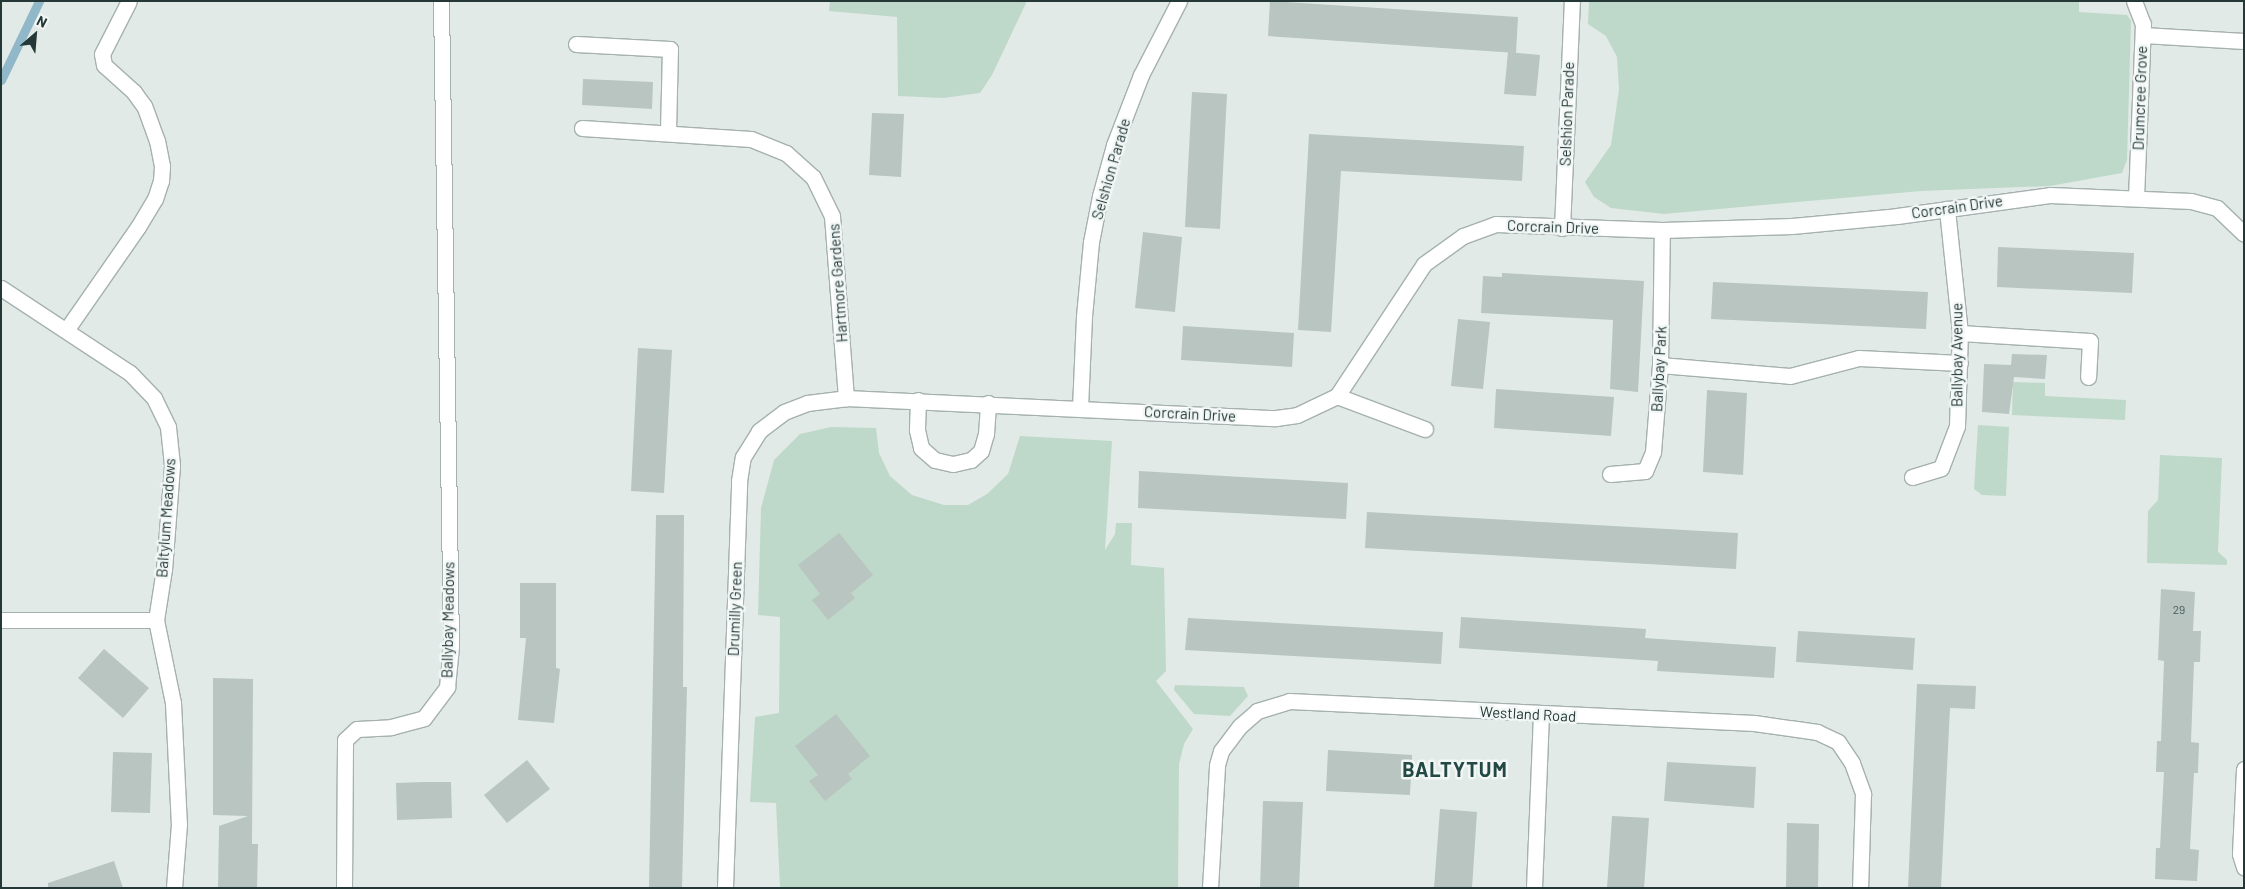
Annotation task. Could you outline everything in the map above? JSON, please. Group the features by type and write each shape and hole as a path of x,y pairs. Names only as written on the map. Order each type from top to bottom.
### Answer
{"street":[{"path":"67,329 138,227 155,199 161,181 162,166 158,141 144,106 134,92 104,65 102,54 129,1"},
{"name":"Ballybay Meadows","path":"344,888 345,740 357,729 391,727 424,718 447,687 451,646 441,1"},
{"name":"Selshion Parade","path":"1080,408 1084,316 1091,242 1100,196 1114,145 1142,76 1179,1"},
{"name":"Selshion Parade","path":"1562,228 1572,1"},
{"name":"Drumcree Grove","path":"2134,1 2143,24 2136,196"},
{"path":"2143,34 2244,41"},
{"path":"576,44 670,50 668,133"},
{"name":"Hartmore Gardens","path":"582,128 751,139 786,153 813,177 832,216 846,398"},
{"name":"Corcrain Drive","path":"846,398 988,403 1276,418 1303,413 1337,396 1424,264 1463,236 1496,224 1562,228 1662,230 1792,226 1947,209 2050,195 2136,196 2191,201 2217,208 2244,234"},
{"name":"Ballybay Avenue","path":"1912,476 1941,468 1957,426 1960,333 1947,209"},
{"name":"Ballybay Park","path":"1610,474 1645,471 1650,458 1660,365 1662,230"},
{"name":"Baltylum Meadows","path":"1,288 67,329 130,373 154,398 168,427 172,466 164,569 156,620 172,703 179,824 174,888"},
{"path":"1960,333 2090,341 2088,377"},
{"path":"1660,365 1790,376 1859,358 1960,363"},
{"path":"1337,396 1425,429"},
{"name":"Drumilly Green","path":"725,888 738,481 743,457 759,431 784,412 807,403 846,398"},
{"path":"918,400 917,430 921,448 935,460 953,464 971,460 981,451 986,434 988,403"},
{"path":"1,620 156,620"},
{"name":"Westland Road","path":"1210,888 1217,765 1221,751 1235,732 1257,711 1289,701 1541,715 1754,723 1817,732 1838,742 1852,763 1863,794 1860,888"},
{"path":"1534,888 1541,715"},
{"path":"2244,769 2240,854 2244,867"}],"green space":[{"path":"830,1 1027,1 992,75 980,93 943,98 898,96 897,17 829,11"},
{"path":"1589,1 2079,1 2079,12 2127,15 2131,21 2127,160 2122,173 2050,186 1921,191 1664,214 1611,208 1594,197 1585,182 1611,145 1619,89 1617,57 1606,36 1588,24"},
{"path":"2013,382 2045,383 2045,396 2126,400 2125,420 2012,415"},
{"path":"1978,425 2009,427 2006,496 1982,495 1974,489"},
{"path":"831,427 876,428 879,453 890,476 912,495 944,505 968,505 987,494 1008,474 1020,436 1112,441 1105,550 1115,534 1116,523 1132,523 1131,565 1164,568 1166,671 1156,681 1193,729 1184,744 1179,764 1178,888 780,888 776,803 750,802 755,717 779,713 780,617 758,615 761,508 774,460 800,434"},
{"path":"2160,455 2222,458 2218,552 2227,560 2227,565 2147,563 2148,511 2158,500"},
{"path":"1175,685 1244,687 1248,696 1230,716 1194,714 1174,690"}],"building":[{"path":"1270,1 1518,17 1516,53 1268,36"},
{"path":"1508,52 1540,55 1536,96 1504,94"},
{"path":"583,79 653,82 652,109 582,105"},
{"path":"1192,92 1227,94 1220,229 1185,227"},
{"path":"872,113 904,114 901,177 869,175"},
{"path":"1309,134 1524,146 1522,181 1341,171 1331,332 1298,330"},
{"path":"1143,232 1182,237 1175,312 1135,308"},
{"path":"1998,247 2134,253 2132,293 1997,287"},
{"path":"1502,273 1644,281 1638,392 1610,389 1613,320 1481,313 1483,276 1502,277"},
{"path":"1713,282 1928,292 1926,329 1711,319"},
{"path":"1458,319 1490,322 1483,389 1451,386"},
{"path":"1183,326 1294,333 1292,367 1181,360"},
{"path":"638,348 672,350 664,493 631,491"},
{"path":"2012,354 2047,355 2045,379 2014,377 2009,414 1982,412 1984,364 2011,365"},
{"path":"1496,389 1614,397 1611,436 1494,428"},
{"path":"1707,390 1747,393 1743,475 1703,472"},
{"path":"1139,471 1348,483 1346,519 1138,508"},
{"path":"1367,512 1738,533 1736,569 1365,548"},
{"path":"656,515 684,515 683,687 687,687 682,888 649,888"},
{"path":"839,533 873,575 851,593 855,598 828,620 812,600 820,594 798,565"},
{"path":"520,583 556,583 556,668 560,669 554,723 518,720 526,638 520,638"},
{"path":"2161,589 2195,592 2193,631 2201,631 2200,662 2194,662 2191,742 2199,743 2198,773 2194,773 2190,849 2199,850 2197,881 2155,879 2156,848 2160,848 2164,772 2156,772 2157,741 2161,741 2164,661 2158,660"},
{"path":"1461,617 1646,629 1645,638 1776,647 1774,678 1657,671 1658,661 1459,648"},
{"path":"1188,618 1443,632 1441,664 1185,650"},
{"path":"1798,631 1915,638 1913,670 1796,662"},
{"path":"104,649 149,688 123,718 78,678"},
{"path":"213,678 253,679 252,844 258,844 257,888 218,888 219,826 248,816 213,815"},
{"path":"1917,684 1976,686 1975,709 1950,708 1941,888 1908,888"},
{"path":"836,714 870,756 848,774 852,779 825,801 809,781 818,775 795,746"},
{"path":"1328,750 1412,755 1410,795 1326,791"},
{"path":"113,752 152,753 150,813 111,812"},
{"path":"527,760 550,789 507,823 484,795"},
{"path":"1667,762 1756,767 1754,808 1664,801"},
{"path":"451,782 452,818 397,820 396,783"},
{"path":"1263,801 1303,802 1299,888 1260,888"},
{"path":"1440,809 1477,812 1472,888 1434,888"},
{"path":"1612,816 1649,818 1644,888 1607,888"},
{"path":"1787,823 1819,824 1818,888 1786,888"},
{"path":"114,861 123,888 48,888 48,883"}],"waterway":[{"path":"1,80 39,1"}],"district":[{"name":"BALTYTUM","path":"1455,769"}]}
